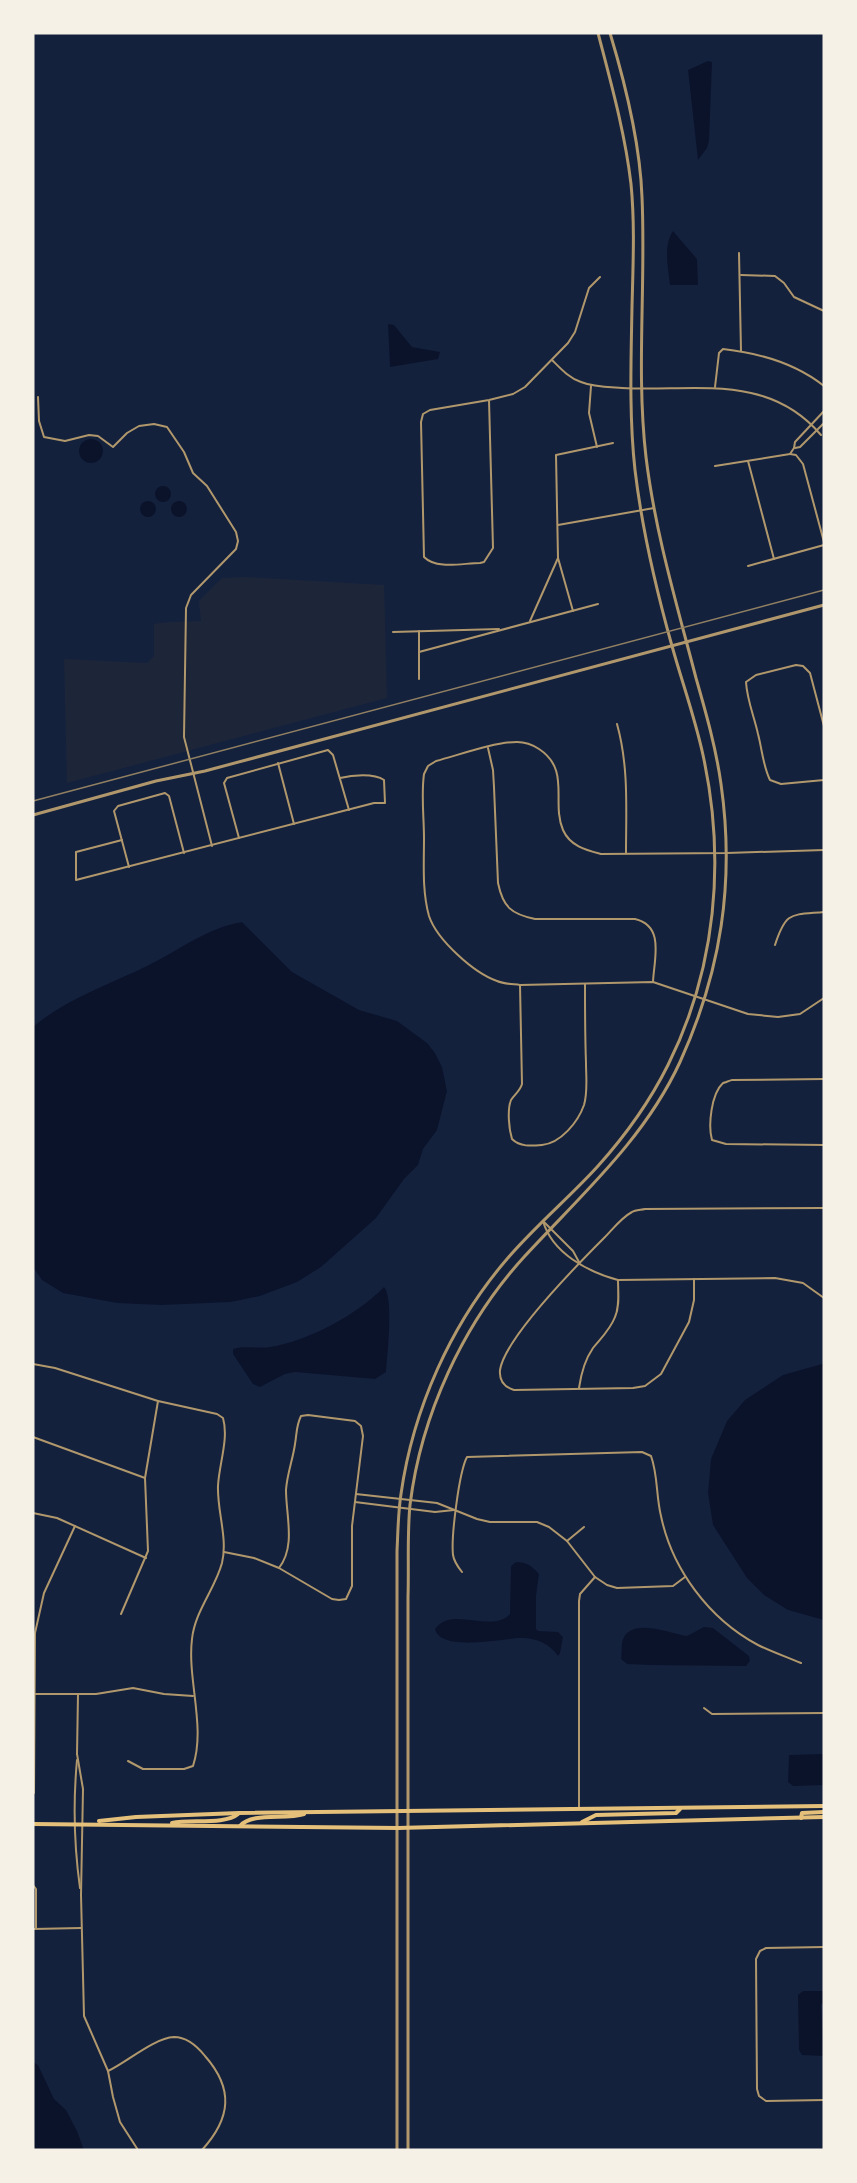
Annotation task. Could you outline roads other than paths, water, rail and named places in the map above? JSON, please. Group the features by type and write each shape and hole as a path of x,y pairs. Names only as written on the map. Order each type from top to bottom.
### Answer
{"main road":[{"path":"83,1823 136,1817 239,1813 824,1806"},
{"path":"582,1822 596,1815 676,1813 680,1808"},
{"path":"801,1818 802,1813 824,1812"},
{"path":"166,1825 184,1820 228,1820 239,1813"},
{"path":"240,1826 249,1819 295,1817 307,1813"},
{"path":"33,1824 409,1827 824,1817"}],"street":[{"path":"397,2150 397,1551 400,1499 410,1450 420,1413 434,1376 452,1340 488,1281 598,1166 645,1104 667,1066 696,995 710,935 715,898 714,819 703,753 657,587 641,511 633,444 631,184 614,92 598,33"},
{"path":"408,2150 410,1508 430,1420 445,1379 463,1342 498,1289 546,1234 604,1174 648,1119 672,1078 705,1000 721,933 726,894 727,853 721,781 706,714 664,556 646,455 642,388 642,192 633,121 610,33"},
{"path":"739,253 741,351"},
{"path":"740,275 775,276 784,283 794,297 824,311"},
{"path":"489,400 493,548 484,562 436,564 424,557 421,422 423,414 430,410 513,394 525,387 568,343 575,332 589,288 600,277"},
{"path":"715,388 719,351 723,349 768,357 787,364 824,386"},
{"path":"552,360 568,375 591,386 736,389 766,397 789,408 821,435"},
{"path":"591,386 589,413 597,447"},
{"path":"38,397 40,429 44,436 52,439 65,441 89,435 98,436 113,447 127,433 139,426 154,424 166,427 184,452 193,473 207,486 236,532 238,541 236,549 191,595 186,608 184,737 212,846"},
{"path":"790,453 795,442 824,411"},
{"path":"794,448 800,447 824,423"},
{"path":"800,437 805,442"},
{"path":"573,611 558,558 556,455 613,443"},
{"path":"714,466 790,453 799,457 803,464 824,543 748,566"},
{"path":"748,461 774,559"},
{"path":"558,525 654,508"},
{"path":"530,622 558,558"},
{"path":"419,652 598,604"},
{"path":"33,815 824,605"},
{"path":"393,632 505,629"},
{"path":"419,631 419,679"},
{"path":"824,726 810,673 803,666 795,665 756,675 747,682 747,693 766,773 770,780 781,783 824,780"},
{"path":"617,724 623,745 626,770 626,853"},
{"path":"824,850 600,854 583,850 563,831 559,781 555,766 547,754 534,745 518,742 436,761 428,766 423,783 424,892 430,918 443,938 464,961 485,976 500,982 520,985 653,982 748,1014 778,1017 800,1014 824,998"},
{"path":"488,748 493,770 498,883 501,899 521,916 535,919 636,919 645,921 653,929 655,938 653,982"},
{"path":"239,839 224,783 227,778 278,763 328,750 333,755 349,810"},
{"path":"278,763 294,824"},
{"path":"122,840 76,852 76,880 374,803 385,803 384,780 379,776 340,778"},
{"path":"129,867 114,811 118,806 165,793 169,796 184,853"},
{"path":"775,945 785,921 792,915 824,912"},
{"path":"520,985 522,1084 510,1101 510,1133 516,1144 543,1145 557,1139 574,1123 584,1104 586,1084 585,983"},
{"path":"824,1079 732,1080 723,1083 710,1113 710,1132 712,1140 726,1144 824,1145"},
{"path":"693,1279 694,1300 689,1322 656,1379 645,1386 633,1389 514,1390 507,1388 500,1379 504,1357 518,1335 579,1263 632,1212 645,1209 824,1208"},
{"path":"543,1221 573,1251 579,1263"},
{"path":"543,1221 546,1234 568,1257 593,1271 618,1280 775,1278 803,1284 824,1298"},
{"path":"579,1389 585,1362 616,1316 618,1280"},
{"path":"33,1364 55,1368 158,1401 217,1414 223,1418 226,1428 218,1487 224,1552 221,1566 197,1616 192,1638 190,1660 196,1756 193,1766 184,1769 143,1769 128,1761"},
{"path":"121,1614 146,1558 148,1529 145,1478 158,1401"},
{"path":"224,1552 254,1558 279,1568 332,1599 346,1599 351,1586 352,1526 363,1436 361,1426 355,1421 308,1415 301,1416 296,1424 296,1444 286,1490 289,1546 286,1559 279,1568"},
{"path":"33,1437 145,1478"},
{"path":"462,1572 456,1565 453,1555 456,1509 467,1457 642,1452 651,1456 655,1466 661,1517 669,1546 685,1577 705,1602 730,1627 758,1644 801,1663"},
{"path":"356,1494 437,1503 490,1522 537,1522 549,1527 567,1541 595,1577 617,1588 673,1586 685,1577"},
{"path":"355,1502 435,1512 456,1509"},
{"path":"435,1512 437,1503"},
{"path":"33,1513 57,1518 146,1558"},
{"path":"34,1793 35,1633 44,1593 75,1526"},
{"path":"567,1541 584,1527"},
{"path":"579,1810 580,1594 595,1577"},
{"path":"35,1694 96,1694 133,1688 179,1696 194,1696"},
{"path":"78,1694 74,1790 76,1856 81,1895"},
{"path":"704,1708 712,1714 824,1713"},
{"path":"77,1754 83,1789 81,1895 84,2016 108,2071 120,2122 138,2150"},
{"path":"33,1885 36,1889 35,1928 82,1928"},
{"path":"824,1947 766,1948 760,1951 756,1959 756,1982 757,2089 759,2096 766,2101 824,2100"},
{"path":"398,1956 409,1956"},
{"path":"108,2071 164,2039 176,2037 188,2040 196,2046 218,2071 224,2084 224,2117 215,2135 201,2150"}],"railway":[{"path":"33,801 824,590"}]}
